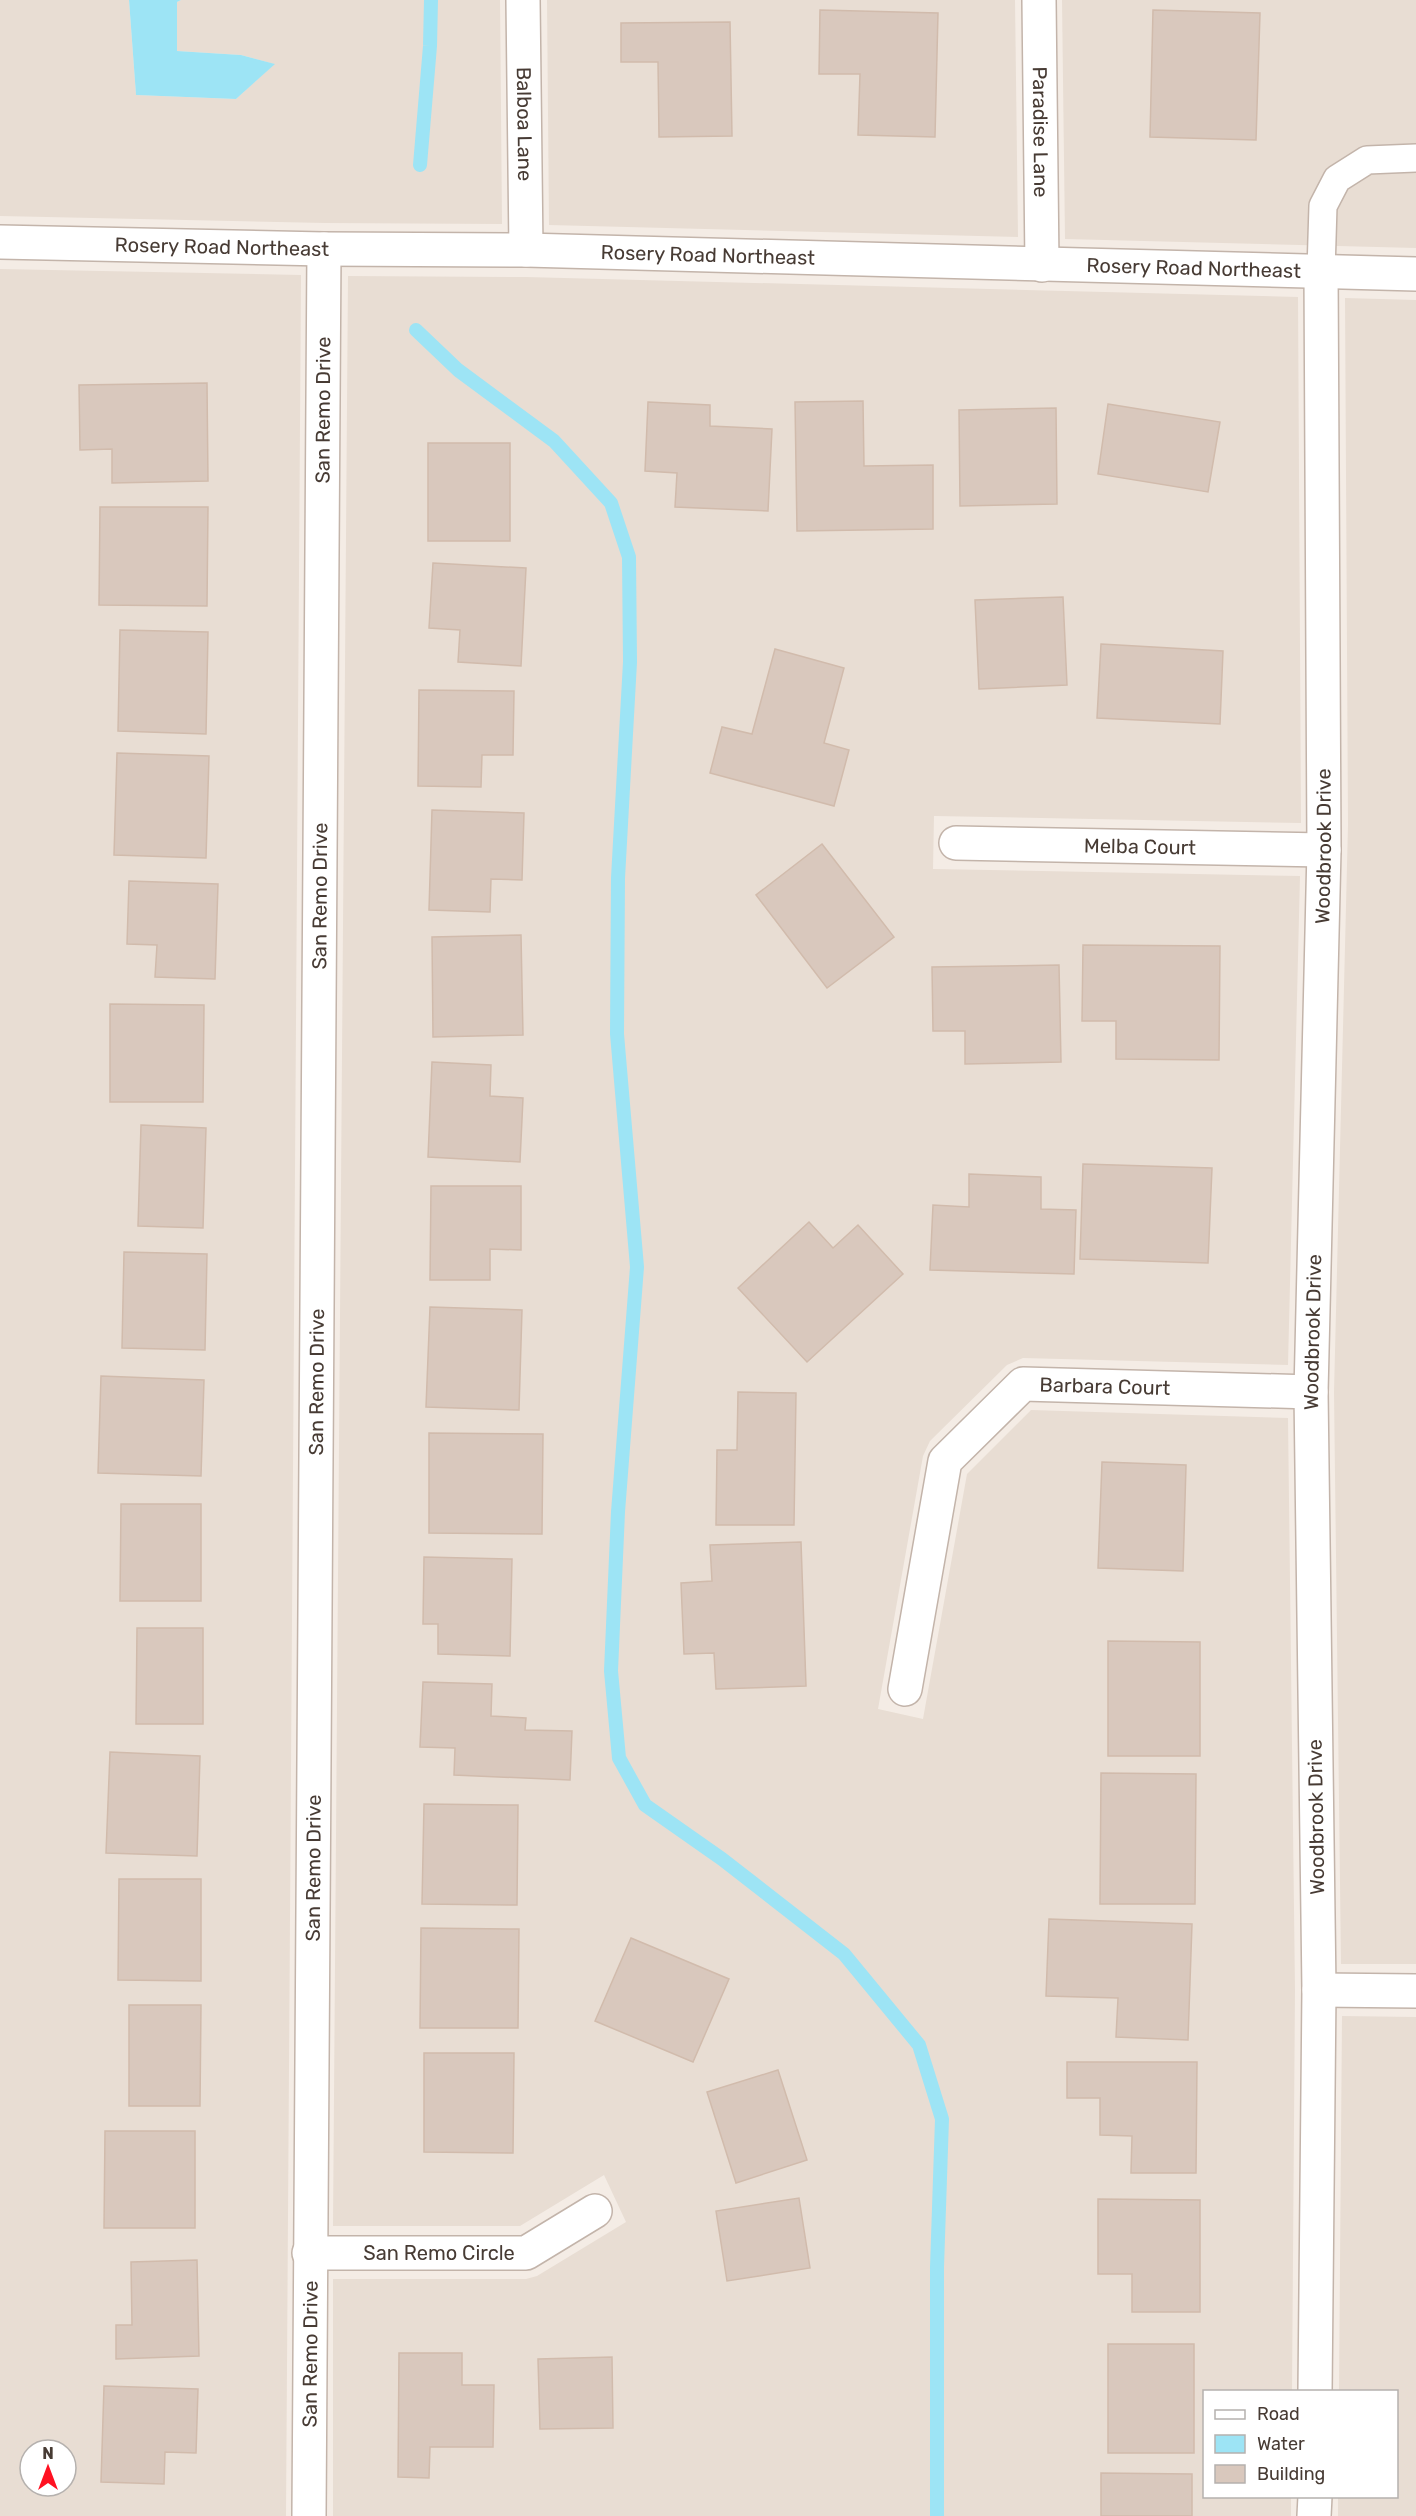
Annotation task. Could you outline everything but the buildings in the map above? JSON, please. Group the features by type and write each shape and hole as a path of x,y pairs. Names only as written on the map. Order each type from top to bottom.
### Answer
{"street":[{"name":"Balboa Lane","path":"523,0 526,250"},
{"name":"Paradise Lane","path":"1039,0 1042,265"},
{"name":"Rosery Road Northeast","path":"0,242 324,249 526,250 1416,274"},
{"name":"San Remo Drive","path":"309,2516 324,249"},
{"name":"Woodbrook Drive","path":"1315,2390 1318,1990 1311,1392 1324,850 1321,271"},
{"name":"Melba Court","path":"956,843 1324,850"},
{"name":"Barbara Court","path":"905,1689 945,1461 1023,1384 1311,1392"},
{"path":"1318,1990 1416,1991"},
{"name":"San Remo Circle","path":"309,2253 526,2253 595,2211"},
{"path":"1314,2516 1315,2498"}],"lane":[{"path":"1321,271 1323,206 1337,179 1367,160 1416,158"}],"shaded area":[{"path":"0,0 129,0 136,95 236,99 274,64 241,55 177,51 177,2 181,0 500,0 502,224 325,223 0,216"},
{"path":"547,0 1015,0 1018,237 549,225"},
{"path":"1062,0 1416,0 1416,248 1065,239"},
{"path":"0,269 301,275 286,2516 0,2516"},
{"path":"348,276 526,277 1298,297 1301,823 934,816 933,869 1300,876 1288,1365 1023,1358 1007,1365 930,1441 923,1456 878,1709 923,1719 967,1474 1031,1410 1288,1418 1295,1990 1292,2390 1203,2390 1203,2498 1291,2498 1291,2516 333,2516 333,2279 526,2279 537,2276 626,2222 604,2175 520,2226 333,2226"},
{"path":"1345,298 1416,300 1416,1964 1341,1964 1334,1392 1348,825"},
{"path":"1342,2016 1416,2017 1416,2516 1338,2516 1338,2498 1398,2498 1398,2390 1339,2390"}],"water":[{"path":"129,0 181,0 177,2 177,51 241,55 275,64 236,99 136,95"}],"waterway":[{"path":"420,165 430,46 431,0"},
{"path":"416,330 458,370 554,441 611,503 629,557 630,662 618,878 617,1034 637,1267 618,1512 611,1671 619,1758 645,1805 722,1859 844,1954 919,2045 942,2119 937,2267 937,2516"}]}
